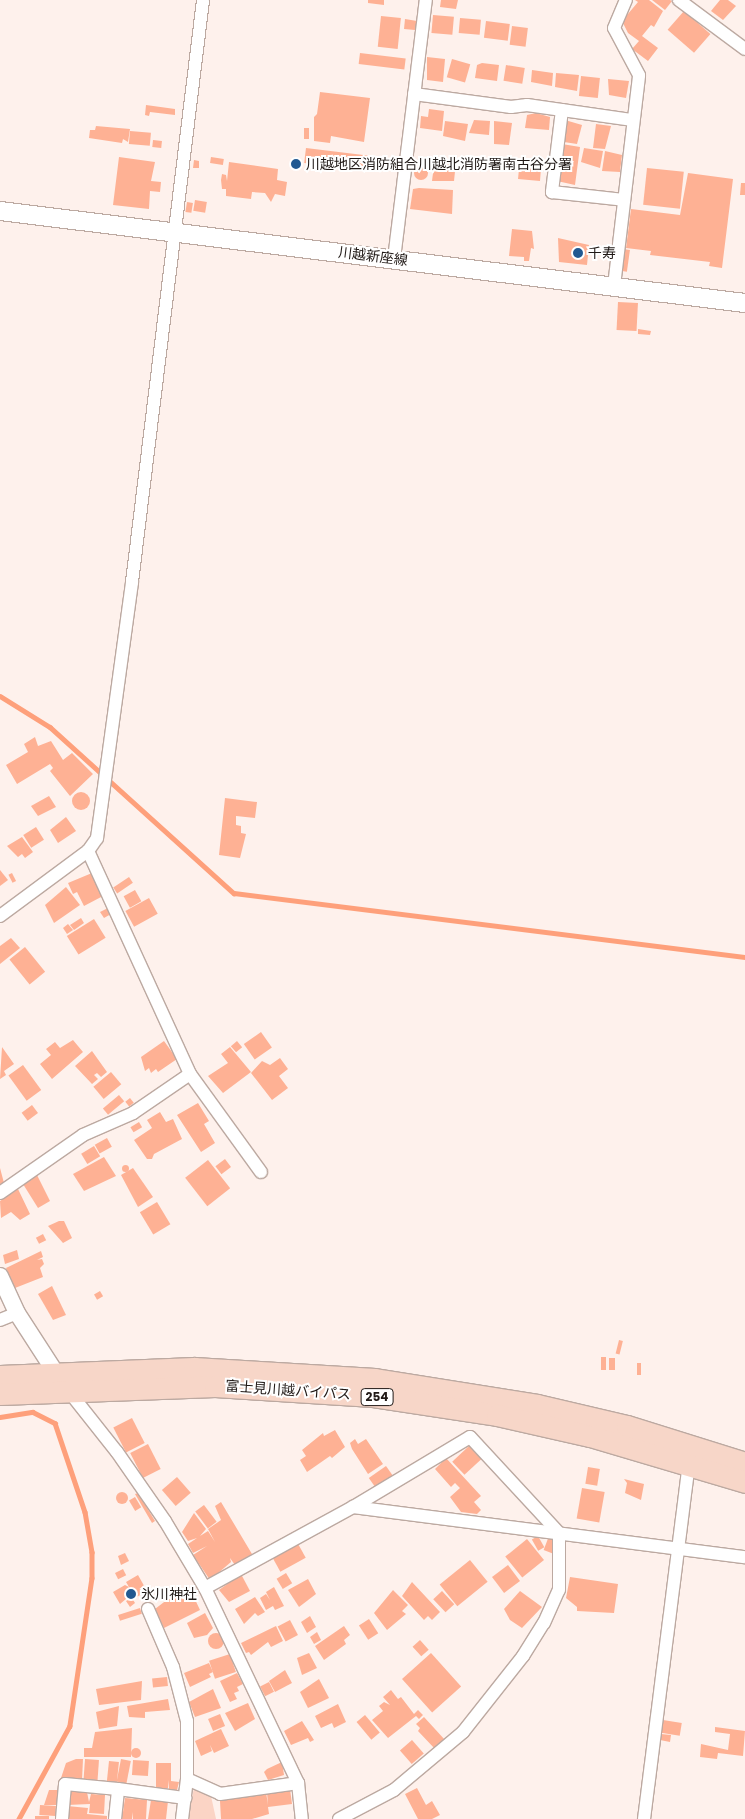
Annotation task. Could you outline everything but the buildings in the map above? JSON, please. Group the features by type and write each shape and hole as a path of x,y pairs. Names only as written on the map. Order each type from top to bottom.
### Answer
{"highway":[{"name":"富士見川越バイパス","path":"0,1394 61,1381 225,1368 375,1378 537,1405 627,1426 745,1463"},
{"name":"富士見川越バイパス","path":"0,1376 61,1381 215,1386 373,1396 529,1422 689,1464 745,1482"}],"main road":[{"name":"川越新座線","path":"0,211 394,258 745,303"}],"street":[{"path":"0,916 88,851 97,838 132,582 203,0"},
{"path":"394,258 426,0"},
{"path":"614,286 639,75 614,25 626,0"},
{"path":"679,0 745,49"},
{"path":"414,94 511,107 527,105 633,120"},
{"path":"562,110 552,192 624,200"},
{"path":"88,851 190,1074 261,1172"},
{"path":"0,1193 83,1135 133,1113 190,1074"},
{"path":"0,1276 17,1313 61,1381 123,1460 165,1521 205,1588 298,1783 302,1819"},
{"path":"0,1320 17,1313"},
{"path":"205,1588 353,1507 470,1437 559,1533 559,1590 544,1623 523,1656 463,1732 431,1762 394,1790 340,1819"},
{"path":"644,1819 689,1464"},
{"path":"353,1507 745,1557"},
{"path":"148,1609 173,1667 187,1721 187,1779 182,1819"},
{"path":"187,1779 220,1794 298,1783"},
{"path":"62,1819 65,1784 185,1798"},
{"path":"115,1819 118,1789"}],"shaded area":[{"path":"194,1789 211,1796 216,1819 186,1819"}],"waterway":[{"path":"0,696 50,727 234,893 745,957"},
{"path":"0,1417 33,1412 55,1423 85,1512 92,1552 92,1578 70,1726 19,1819"}],"place":[{"name":"川越地区消防組合川越北消防署南古谷分署","path":"296,164"},
{"name":"千寿","path":"578,253"},
{"name":"氷川神社","path":"131,1594"}]}
